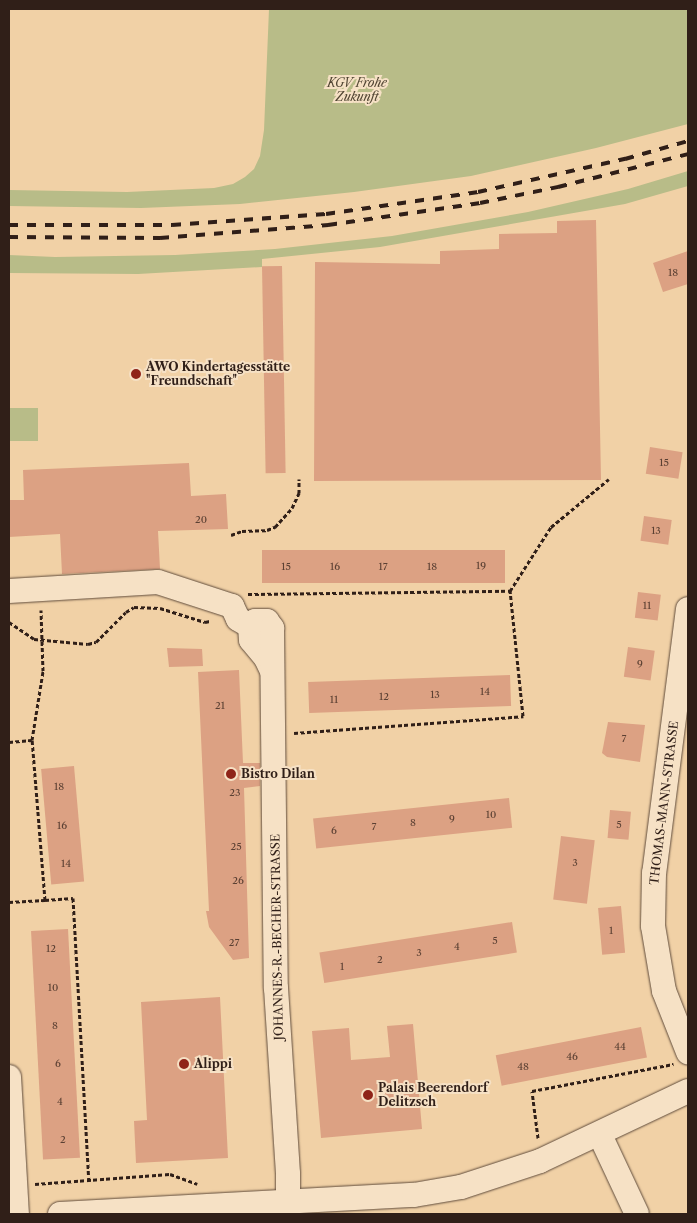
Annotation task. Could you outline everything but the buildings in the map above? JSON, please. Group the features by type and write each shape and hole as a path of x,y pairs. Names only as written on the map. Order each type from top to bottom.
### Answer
{"street":[{"path":"9,591 158,582 237,600"},
{"name":"JOHANNES-R.-BECHER-STRASSE","path":"237,600 238,619 250,626 251,640 266,658 272,671 276,988 288,1174 287,1208"},
{"name":"THOMAS-MANN-STRASSE","path":"683,1058 664,991 652,926 654,873 688,609"},
{"path":"9,1077 17,1214"},
{"path":"60,1214 287,1208 425,1194 461,1187 540,1161 600,1135 688,1091"},
{"path":"600,1135 637,1214"}],"path":[{"path":"273,734 523,716 510,591 551,527 609,479"},
{"path":"231,535 242,531 267,530 276,527 292,508 299,493 299,480"},
{"path":"40,589 43,671 32,740 45,900"},
{"path":"9,622 34,639 92,644 134,607 160,608 205,622 219,620 237,600 510,591"},
{"path":"9,742 32,740"},
{"path":"9,902 73,898 88,1180"},
{"path":"540,1161 532,1091 683,1058"},
{"path":"15,1186 170,1174 205,1188"}],"green space":[{"name":"KGV Frohe Zukunft","path":"269,9 688,9 688,124 596,148 471,176 354,192 240,204 141,208 9,206 9,190 127,192 214,188 233,184 245,177 254,169 260,156 264,130"},
{"path":"688,171 688,186 625,204 380,247 262,259 262,267 138,274 9,273 9,255 55,257 175,255 275,249 392,236 528,212 628,189"},
{"path":"9,408 38,408 38,441 9,441"}],"railway":[{"path":"9,225 172,225 326,214 478,192 625,159 688,141"},
{"path":"9,237 160,238 328,225 480,203 558,187 688,154"}],"place":[{"name":"AWO Kindertagesstätte \"Freundschaft\"","path":"136,374"},
{"name":"Bistro Dilan","path":"231,774"},
{"name":"Alippi","path":"184,1064"},
{"name":"Palais Beerendorf Delitzsch","path":"368,1095"}]}
